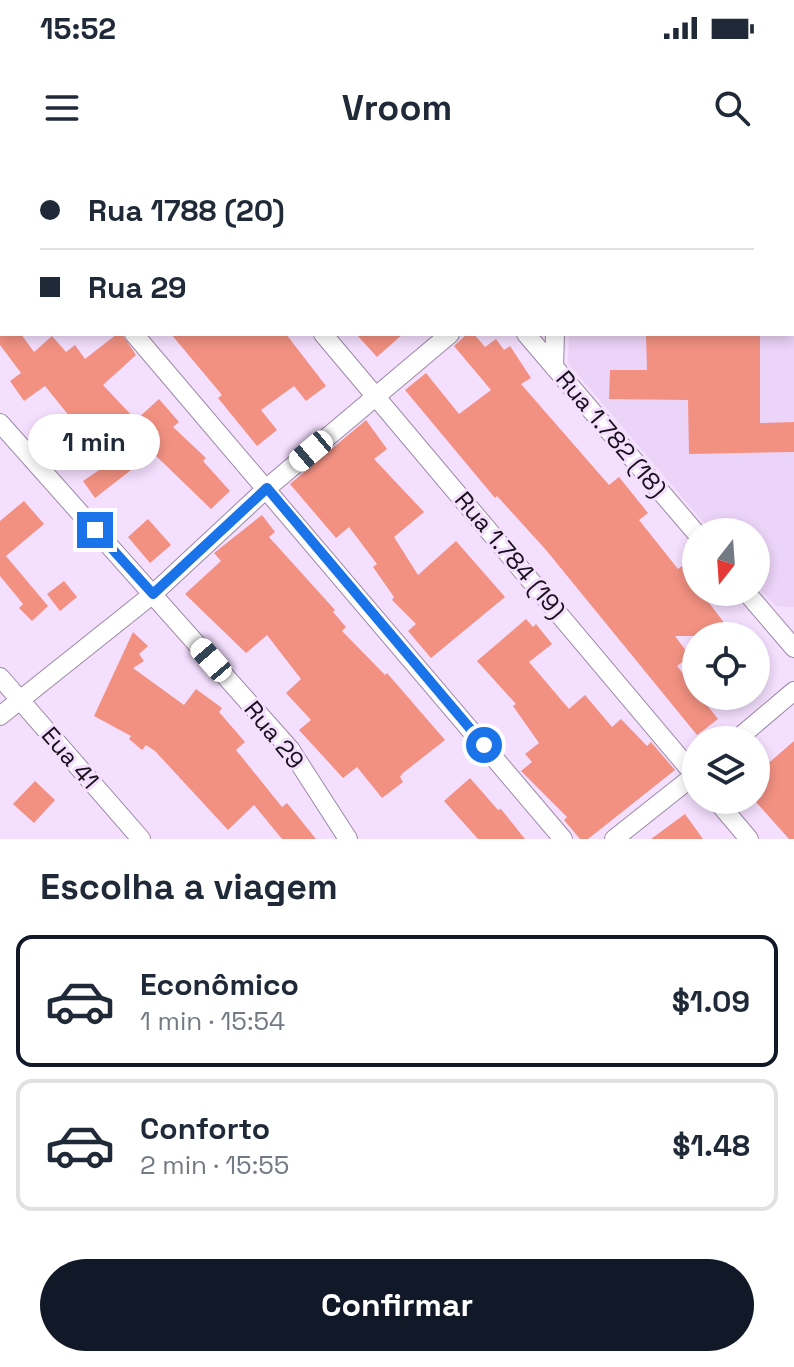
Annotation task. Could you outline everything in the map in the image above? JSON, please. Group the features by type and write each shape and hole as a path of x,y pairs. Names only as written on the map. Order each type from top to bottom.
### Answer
{"street":[{"path":"136,336 563,839"},
{"name":"Rua 1.784 (19)","path":"325,336 682,760"},
{"path":"0,716 153,594 267,488 448,336"},
{"name":"Rua 1.782 (18)","path":"528,336 683,518"},
{"path":"554,367 555,336"},
{"name":"Rua 29","path":"0,423 290,749 348,839"},
{"path":"758,606 794,648"},
{"name":"Eua 41","path":"0,677 141,839"},
{"path":"753,726 794,691"},
{"path":"614,839 682,785"},
{"path":"728,814 749,839"}],"shaded area":[{"path":"569,336 794,336 794,607 775,606 770,600 770,518 700,518 568,363"}],"building":[{"path":"0,336 22,336 34,352 52,336 66,352 75,345 85,359 114,336 123,336 136,355 103,385 136,420 159,399 179,422 173,427 206,458 203,461 230,491 211,509 153,453 95,498 83,481 108,464 45,386 24,401 10,381 21,373 0,345"},
{"path":"173,336 288,336 326,386 306,401 294,386 261,410 277,430 257,446 218,398 222,395"},
{"path":"358,336 401,336 377,357"},
{"path":"465,336 476,336 485,347 496,339 504,350 510,346 531,378 521,384 609,485 619,477 648,513 639,520 678,569 682,566 682,606 712,606 724,622 682,622 682,636 675,636 682,645 682,662 677,666 682,672 682,710 711,710 718,719 709,726 690,726 546,550 497,496 495,498 405,390 426,373 459,414 491,390 454,346"},
{"path":"646,336 760,336 760,423 794,422 794,452 689,454 688,400 609,399 610,370 647,370"},
{"path":"366,420 387,449 374,459 424,512 394,537 418,575 456,541 505,597 431,658 408,631 416,624 392,600 394,597 373,567 377,564 349,527 336,538 290,484"},
{"path":"24,501 44,524 6,556 48,606 32,621 19,608 23,604 0,576 0,521"},
{"path":"262,515 275,532 269,537 335,610 333,612 346,627 342,631 385,675 387,673 445,740 403,773 400,777 403,782 382,798 357,767 343,778 299,730 311,720 286,693 301,679 267,635 246,653 185,594 221,561 214,553"},
{"path":"148,519 171,545 150,563 128,537"},
{"path":"64,581 77,597 60,611 47,594"},
{"path":"526,619 533,627 536,624 552,644 529,662 569,709 585,695 612,727 621,719 647,746 651,742 675,770 588,839 580,839 564,820 567,817 521,771 532,762 525,754 539,743 513,706 516,704 477,661"},
{"path":"133,632 148,646 139,654 144,661 133,668 184,705 196,689 222,708 219,712 245,742 236,750 282,807 287,803 316,839 282,839 254,805 228,830 155,751 146,745 142,750 129,739 131,736 94,716"},
{"path":"794,741 794,839 789,839 767,814 770,814 770,762"},
{"path":"470,778 525,839 478,839 444,801"},
{"path":"35,781 55,800 34,823 13,804"},
{"path":"685,814 703,839 651,839"}],"route":[{"path":"95,530 153,594 267,488 484,745"}]}
